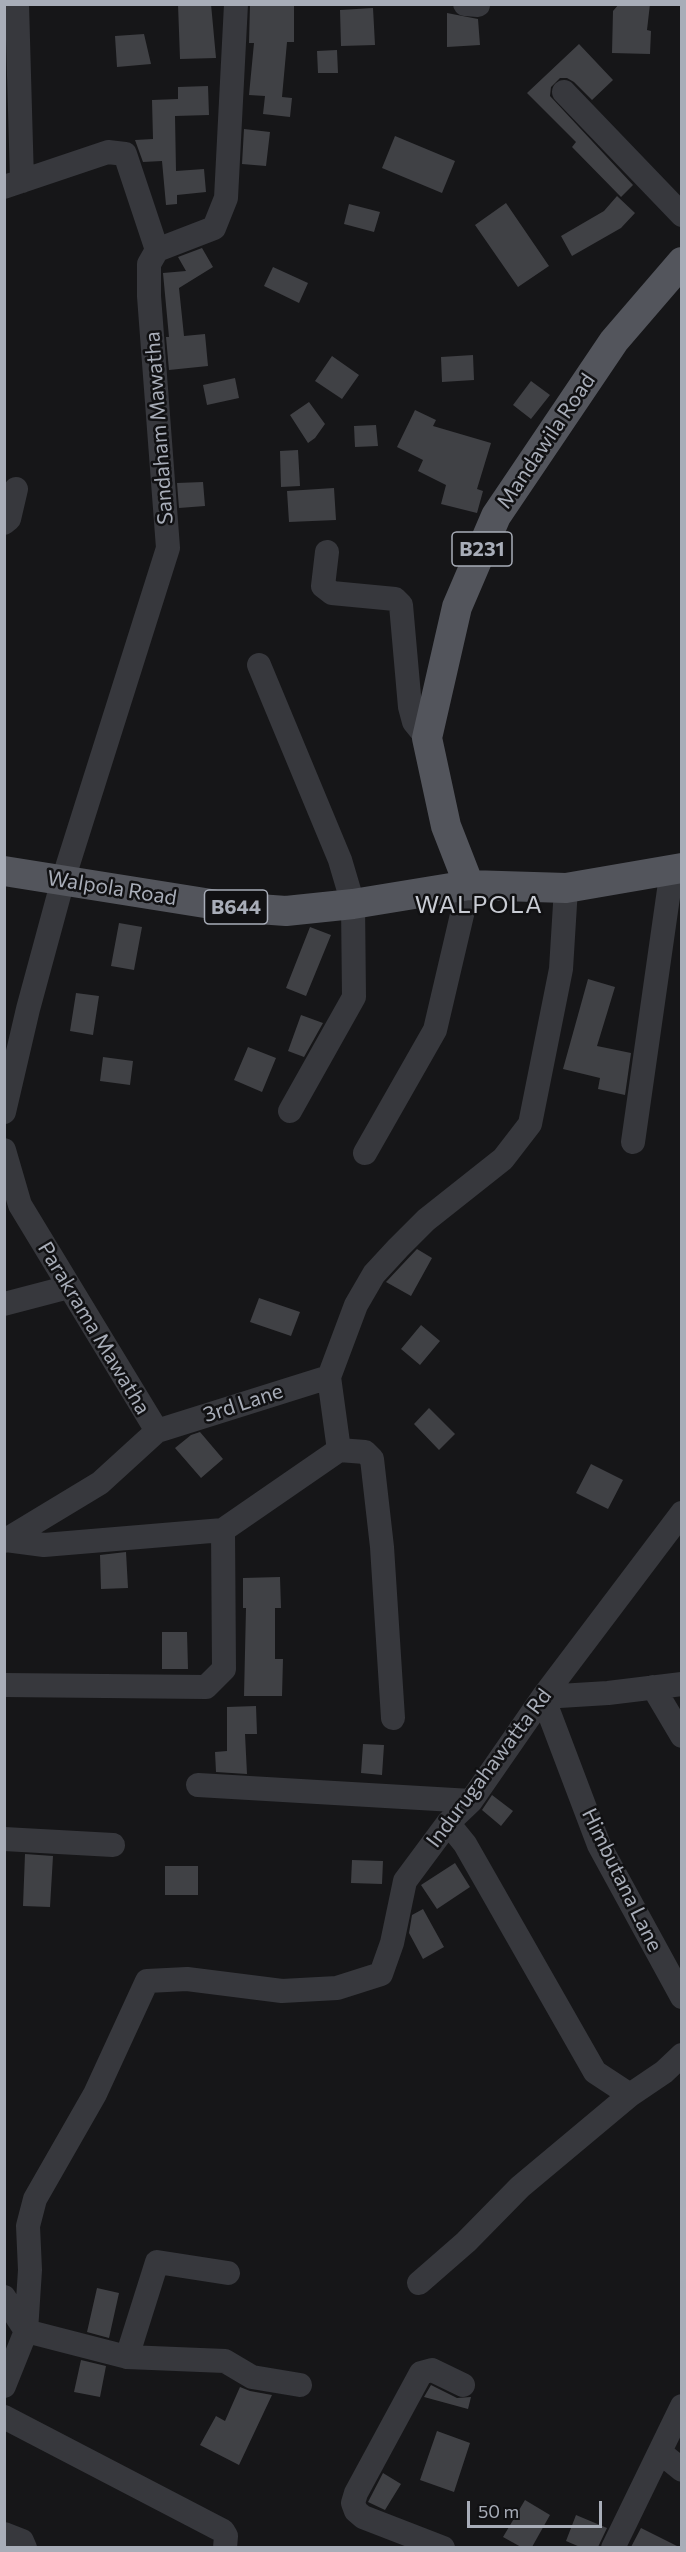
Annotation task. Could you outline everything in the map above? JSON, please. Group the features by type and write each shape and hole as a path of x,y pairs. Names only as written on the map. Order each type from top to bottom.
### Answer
{"main road":[{"name":"Mandawila Road","path":"469,885 446,826 427,738 457,607 496,516 614,341 681,262"},
{"name":"B644","path":"469,885 566,888 677,869"},
{"name":"Walpola Road","path":"4,871 230,907 286,911 354,904 469,885"}],"street":[{"path":"13,6 13,184 108,152 125,154 157,250 214,228 226,198 236,4"},
{"path":"465,4 478,5"},
{"path":"564,92 681,215"},
{"name":"Sandaham Mawatha","path":"63,880 168,548 149,296 149,264 157,250"},
{"path":"4,523 9,519 16,489"},
{"path":"327,552 323,586 332,593 395,599 401,605 410,707 414,722 427,738"},
{"path":"259,665 340,860 354,904 354,997 290,1111"},
{"path":"633,1142 677,869"},
{"path":"4,1112 28,1010 63,880"},
{"path":"365,1153 435,1030 469,885"},
{"path":"339,1450 329,1377 356,1305 374,1274 426,1220 503,1158 530,1124 561,969 566,888"},
{"name":"Parakrama Mawatha","path":"4,1150 20,1205 156,1431 100,1483 5,1540"},
{"path":"4,1304 69,1287"},
{"name":"3rd Lane","path":"156,1431 329,1377"},
{"path":"5,1540 44,1545 223,1530 339,1450 365,1452 372,1459 382,1547 393,1718"},
{"name":"Indurugahawatta Rd","path":"26,2331 30,2270 28,2226 35,2199 94,2094 147,1981 187,1979 282,1991 337,1988 381,1974 392,1943 405,1881 448,1823 471,1801 543,1697 681,1513"},
{"path":"4,1685 206,1687 224,1669 223,1530"},
{"path":"543,1697 608,1693 681,1684"},
{"path":"652,1687 681,1736"},
{"name":"Himbutana Lane","path":"543,1697 599,1845 681,1997"},
{"path":"198,1785 471,1801"},
{"path":"448,1823 465,1844 595,2073 630,2096"},
{"path":"4,1839 113,1845"},
{"path":"419,2283 466,2242 520,2187 630,2096 664,2073 681,2055"},
{"path":"127,2357 156,2262 228,2273"},
{"path":"4,2297 26,2331 127,2357 225,2361 252,2377 300,2385"},
{"path":"4,2386 26,2331"},
{"path":"438,2546 363,2517 356,2511 353,2503 356,2493 421,2373 432,2370 463,2385"},
{"path":"613,2547 661,2453 681,2406"},
{"path":"4,2417 224,2531 225,2547"},
{"path":"661,2453 681,2470"},
{"path":"4,2534 21,2541 25,2547"}],"building":[{"path":"178,4 211,4 216,58 180,59"},
{"path":"619,4 650,4 647,30 651,31 650,54 612,53 613,11"},
{"path":"250,5 294,5 294,42 287,42 282,97 292,98 290,117 263,114 265,96 249,95 254,43 249,43"},
{"path":"373,8 375,45 341,46 340,10"},
{"path":"447,13 478,19 480,45 447,47"},
{"path":"144,34 151,64 117,67 115,36"},
{"path":"579,44 613,80 592,100 574,82 567,78 560,78 551,87 550,96 633,185 621,197 572,147 576,142 527,93"},
{"path":"337,50 338,73 318,73 317,51"},
{"path":"208,86 209,115 175,116 176,171 204,169 206,192 177,195 177,204 166,205 162,161 143,162 135,140 153,139 152,100 178,99 178,87"},
{"path":"244,129 270,132 266,166 242,164"},
{"path":"395,136 455,161 442,193 382,168"},
{"path":"617,196 635,213 621,228 572,256 561,236 604,211"},
{"path":"506,203 549,266 518,287 475,225"},
{"path":"349,204 380,212 374,232 344,224"},
{"path":"202,248 213,267 179,288 184,336 205,334 208,366 169,370 166,337 169,337 163,273 186,271 178,257"},
{"path":"273,267 308,283 299,303 264,286"},
{"path":"473,355 474,380 442,382 441,357"},
{"path":"332,356 359,375 342,399 315,381"},
{"path":"235,378 239,398 207,405 203,385"},
{"path":"531,381 550,395 531,419 513,405"},
{"path":"309,402 325,424 315,438 308,443 290,415"},
{"path":"415,410 436,420 433,426 491,443 477,489 483,491 477,513 441,504 446,485 418,471 423,460 397,447"},
{"path":"376,425 378,446 355,447 354,426"},
{"path":"298,450 300,486 281,487 280,451"},
{"path":"203,482 205,506 179,508 177,483"},
{"path":"334,488 336,520 289,522 287,491"},
{"path":"119,923 142,927 134,970 111,966"},
{"path":"310,927 331,935 306,996 286,988"},
{"path":"588,979 615,987 597,1046 631,1053 625,1095 598,1089 600,1078 563,1069"},
{"path":"76,993 99,996 93,1035 70,1031"},
{"path":"301,1015 323,1023 304,1057 288,1051"},
{"path":"248,1047 276,1058 262,1092 234,1080"},
{"path":"103,1057 133,1061 130,1085 100,1081"},
{"path":"417,1249 432,1258 411,1296 386,1282"},
{"path":"259,1298 300,1312 291,1336 250,1322"},
{"path":"421,1325 440,1341 420,1365 401,1349"},
{"path":"429,1408 455,1434 439,1450 414,1424"},
{"path":"200,1432 223,1459 201,1478 175,1448 191,1435"},
{"path":"591,1464 623,1480 608,1509 576,1493"},
{"path":"126,1552 128,1588 101,1589 100,1555"},
{"path":"280,1577 281,1608 275,1608 275,1659 283,1659 282,1696 244,1696 246,1608 243,1608 243,1578"},
{"path":"162,1632 187,1632 188,1669 162,1669"},
{"path":"256,1706 257,1734 245,1734 247,1774 216,1772 215,1752 227,1751 227,1707"},
{"path":"363,1744 384,1745 382,1775 361,1773"},
{"path":"492,1795 513,1811 501,1826 482,1810"},
{"path":"25,1854 53,1856 50,1907 23,1906"},
{"path":"352,1860 383,1861 382,1884 351,1883"},
{"path":"455,1863 470,1887 437,1909 421,1885"},
{"path":"165,1866 198,1866 198,1895 165,1895"},
{"path":"423,1909 444,1947 423,1959 409,1933 412,1915"},
{"path":"97,2288 119,2293 109,2338 87,2332"},
{"path":"81,2360 106,2366 100,2397 74,2392"},
{"path":"431,2385 457,2398 471,2397 468,2409 424,2397"},
{"path":"240,2387 272,2395 239,2465 200,2445 216,2416 225,2421"},
{"path":"437,2431 470,2443 454,2492 420,2480"},
{"path":"383,2473 401,2484 385,2510 368,2502"},
{"path":"525,2500 550,2515 532,2547 521,2547 503,2537"},
{"path":"576,2515 607,2528 598,2547 580,2547 566,2541"},
{"path":"641,2528 679,2547 631,2547"}],"district":[{"name":"WALPOLA","path":"479,905"}]}
